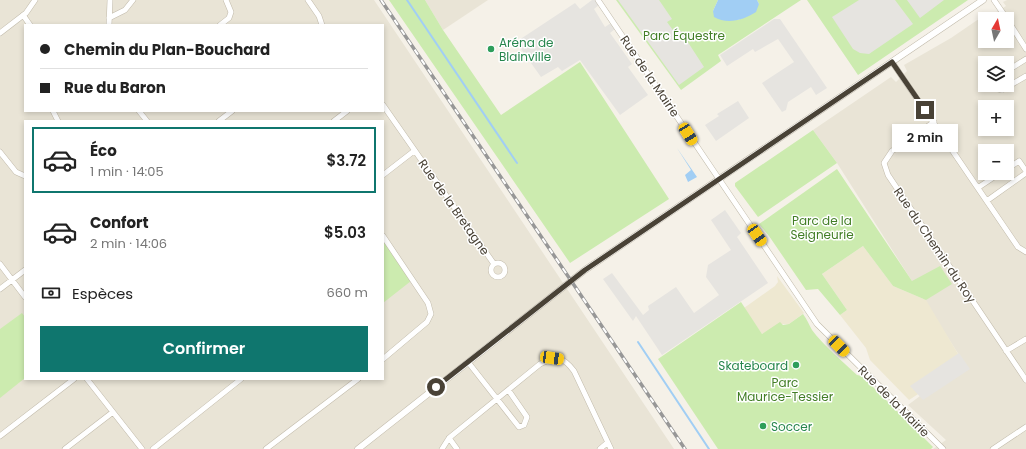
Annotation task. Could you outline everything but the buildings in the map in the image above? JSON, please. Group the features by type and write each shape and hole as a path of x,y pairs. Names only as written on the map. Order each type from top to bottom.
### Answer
{"street":[{"path":"0,33 33,6 35,0"},
{"path":"109,24 110,0"},
{"path":"109,18 125,10 133,0"},
{"path":"221,24 229,18 231,12 226,0"},
{"path":"308,0 319,16 322,24"},
{"name":"Rue de la Mairie","path":"598,0 817,324 943,449"},
{"path":"358,449 585,270 982,0"},
{"path":"994,0 1002,12"},
{"path":"23,15 29,24"},
{"path":"1014,30 1026,49"},
{"path":"1014,67 1026,59"},
{"path":"892,62 988,200 1018,247 1026,252"},
{"path":"1014,83 1026,76"},
{"name":"Rue de la Bretagne","path":"384,106 494,264"},
{"path":"140,112 146,120"},
{"path":"220,120 231,112"},
{"path":"335,120 346,112"},
{"name":"Rue du Chemin du Roy","path":"934,122 892,151 884,163 888,175 1026,380"},
{"path":"384,174 414,151"},
{"path":"0,152 16,172 24,176"},
{"path":"988,200 1026,172 1019,161 1014,164"},
{"path":"979,187 990,180"},
{"path":"384,237 428,303 430,314 423,325 384,358"},
{"path":"0,264 24,296"},
{"path":"0,289 24,271"},
{"path":"1006,351 1026,339"},
{"path":"442,449 449,438 498,398 509,391 540,364 552,358 561,359 569,364 574,371 611,449"},
{"path":"468,362 498,398 519,427 524,425 527,417 509,391"},
{"path":"0,436 73,380"},
{"path":"88,380 142,449"},
{"path":"152,449 239,380"},
{"path":"266,449 357,380"},
{"path":"65,449 113,412"},
{"path":"994,449 1026,427"},
{"path":"449,438 457,449"},
{"path":"600,449 607,443"}],"shaded area":[{"path":"0,0 374,0 674,449 0,449"},
{"path":"425,0 488,0 443,30"},
{"path":"592,0 596,0 599,5 594,9 605,27 611,23 615,29 610,33 632,64 628,67 648,95 620,115 580,60 562,71 558,67 541,77 516,42 575,3 580,9"},
{"path":"618,0 659,0 672,19 667,22 675,33 680,30 704,67 679,85"},
{"path":"859,0 895,0 913,24 869,54 860,53 853,49 832,17"},
{"path":"907,0 944,0 920,18"},
{"path":"1007,0 1026,0 1026,449 933,449 946,440 908,405 964,363 837,163 813,130 891,77 896,82 907,71 904,65 951,38 978,20 978,48 1014,48 1014,12 997,12 1006,6 1003,2"},
{"path":"774,19 780,19 827,88 816,95 811,87 788,102 786,110 782,112 762,83 794,62 778,39 755,52 753,49 727,66 720,55"},
{"path":"738,101 749,118 716,141 705,125 719,116 717,114"},
{"path":"725,210 741,233 737,237 768,283 662,355 636,316 633,321 603,279 612,273 643,315 649,310 648,306 676,287 694,313 719,295 706,277 708,265 731,250 711,220"},
{"path":"863,246 893,286 926,300 964,364 909,400 870,360 866,348 840,315 847,310 822,274"},
{"path":"777,276 804,313 789,324 782,324 762,334 744,308 775,286 778,282"},
{"path":"959,353 970,369 923,400 910,386"}],"green space":[{"path":"389,0 425,0 443,30 501,115 580,62 669,199 570,263"},
{"name":"Parc Équestre","path":"616,0 718,0 713,11 733,20 738,20 747,15 759,4 757,0 801,0 718,55 721,61 681,90"},
{"path":"807,0 968,0 858,75"},
{"path":"813,130 837,163 758,217 735,186 735,183"},
{"name":"Parc de la Seigneurie","path":"837,169 912,281 940,266 952,284 926,300 893,286 863,246 822,274 847,310 840,315 818,289 806,290 759,224"},
{"path":"384,240 411,281 384,302"},
{"name":"Parc Maurice-Tessier","path":"741,302 762,334 780,322 783,325 789,324 803,314 812,330 828,348 857,375 862,376 933,447 931,449 718,449 658,359"},
{"path":"22,313 24,316 24,379 0,398 0,329"}],"water":[{"path":"718,0 757,0 759,4 756,12 751,15 741,19 724,21 714,17 713,11"},
{"path":"677,148 697,177 688,182 685,175 691,170"}],"waterway":[{"path":"407,0 517,163"},
{"path":"638,342 709,449"}],"railway":[{"path":"381,0 685,449"}],"place":[{"name":"Aréna de Blainville","path":"491,49"},
{"name":"Skateboard","path":"796,365"},
{"name":"Soccer","path":"763,426"}],"route":[{"path":"436,387 585,270 892,62 925,110"}]}
